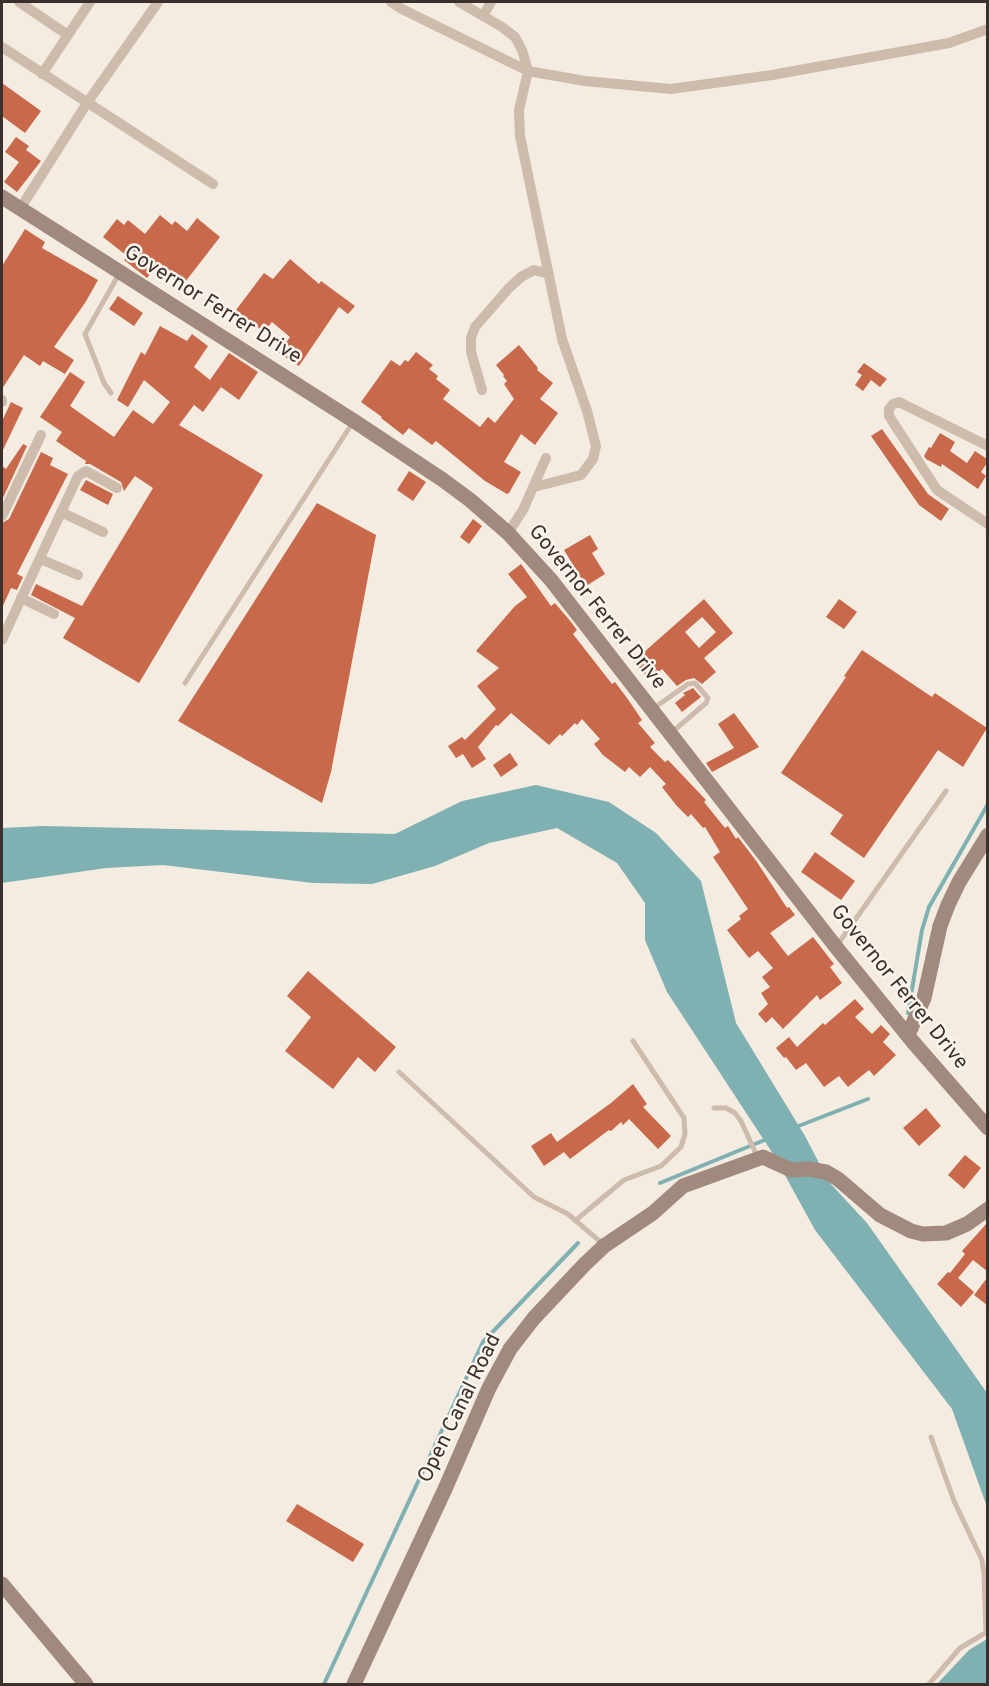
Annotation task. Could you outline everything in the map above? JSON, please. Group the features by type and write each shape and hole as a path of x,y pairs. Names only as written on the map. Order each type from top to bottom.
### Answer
{"main road":[{"name":"Governor Ferrer Drive","path":"2,197 443,480 508,533 551,580 836,947 987,1128"},
{"path":"908,1035 924,998 940,926 948,905 987,835"},
{"path":"758,1158 763,1157 789,1170 814,1169 826,1172 838,1179 880,1215 911,1231 923,1234 946,1233 967,1224 987,1209"},
{"name":"Open Canal Road","path":"354,1684 501,1365 515,1341 534,1318 604,1246 653,1213 683,1186 758,1158"},
{"path":"2,1584 86,1684"}],"street":[{"path":"19,2 68,34"},
{"path":"42,74 90,2"},
{"path":"20,209 87,103 158,2"},
{"path":"390,2 528,71 585,81 671,89 772,75 949,43 987,29"},
{"path":"459,2 502,27 515,38 522,50 528,71 519,110 520,136 562,339 590,420 596,446 593,459 581,475 534,487"},
{"path":"483,16 491,2"},
{"path":"2,47 213,184"},
{"path":"482,390 471,352 471,338 475,327 508,288 521,277 534,270 549,274"},
{"path":"987,446 898,402 889,409 889,416 937,490 987,524"},
{"path":"2,516 41,435"},
{"path":"508,533 520,516 546,458"},
{"path":"2,640 81,472 86,471 117,488"},
{"path":"61,512 103,532"},
{"path":"40,559 78,575"},
{"path":"21,598 54,614"}],"lane":[{"path":"111,393 104,383 85,334 120,273"},
{"path":"185,683 354,421"},
{"path":"652,710 688,684 695,683 708,698 706,703 670,734"},
{"path":"836,947 946,791"},
{"path":"576,1220 624,1180 660,1166 681,1147 683,1141 684,1118 633,1041"},
{"path":"399,1072 534,1197 568,1214 604,1246"},
{"path":"714,1108 726,1108 735,1113 758,1158"},
{"path":"929,1684 956,1652 987,1632 982,1560 954,1501 931,1437"}],"water":[{"path":"536,785 609,802 656,833 701,881 736,1023 805,1136 829,1182 867,1223 987,1393 987,1507 952,1409 815,1230 775,1157 667,992 645,940 645,903 617,863 557,828 489,843 435,866 372,884 313,883 163,865 106,868 2,883 2,828 43,826 395,834 462,801"},
{"path":"987,1639 987,1684 937,1684 969,1650"}],"building":[{"path":"2,83 41,111 25,133 2,116"},
{"path":"16,137 29,146 26,150 41,161 17,192 4,182 19,162 5,152"},
{"path":"160,215 172,225 175,221 187,231 197,218 220,237 182,286 156,266 147,278 124,260 127,256 103,237 117,219 124,225 128,220 145,234"},
{"path":"25,229 45,242 42,248 98,280 54,347 74,360 65,374 43,361 40,366 24,355 2,389 2,266"},
{"path":"290,259 319,284 321,281 355,306 348,314 339,307 299,366 279,353 290,337 272,322 264,332 236,310 264,273 273,279"},
{"path":"118,296 143,313 134,326 109,309"},
{"path":"160,326 187,341 192,334 208,346 194,367 210,380 229,353 258,372 239,400 221,387 203,412 194,405 179,425 263,475 139,683 63,638 75,618 31,595 36,584 82,606 153,488 135,476 124,491 121,482 90,464 85,464 86,461 56,441 62,432 40,417 70,372 85,382 70,406 114,437 133,410 153,424 170,402 144,380 128,407 117,400 141,352 145,355"},
{"path":"519,345 538,368 537,370 553,383 540,399 558,413 535,445 521,434 504,462 521,472 507,494 485,481 436,441 432,445 409,428 403,435 361,402 391,360 400,366 405,360 408,362 416,352 433,365 429,369 438,376 436,379 450,390 443,399 480,427 488,417 495,423 514,399 504,384 507,381 504,375 496,365"},
{"path":"864,363 887,379 880,387 871,380 863,391 855,385 862,375 857,372"},
{"path":"11,402 23,408 2,452 2,421"},
{"path":"882,429 928,494 949,509 941,521 919,505 871,436"},
{"path":"940,433 955,442 950,451 967,463 975,451 987,459 981,472 986,476 978,489 942,464 941,467 926,459 924,456"},
{"path":"23,444 27,446 2,500 2,466 6,469"},
{"path":"41,452 53,458 50,465 68,474 17,574 23,577 17,590 11,588 2,608 2,523 9,519"},
{"path":"409,471 426,482 413,501 397,490"},
{"path":"86,480 113,494 108,505 80,490"},
{"path":"317,503 376,535 331,772 322,803 178,721"},
{"path":"473,519 482,526 469,544 460,537"},
{"path":"590,535 598,549 592,553 605,574 586,586 564,550"},
{"path":"521,564 551,606 555,603 571,622 577,630 573,634 612,684 615,682 627,698 642,720 638,723 655,743 650,747 665,762 668,760 706,800 704,802 725,828 728,826 736,839 738,837 787,908 789,907 795,915 770,933 788,956 813,937 834,964 830,967 842,983 820,1000 817,995 783,1029 772,1017 766,1023 758,1014 768,1004 761,993 770,987 762,977 773,968 758,951 749,958 727,930 741,919 739,916 748,909 713,857 720,852 705,827 703,828 691,814 688,817 676,805 662,787 666,784 650,767 640,777 629,767 625,772 603,755 594,744 600,739 582,719 562,736 560,734 549,745 511,713 498,726 496,725 478,747 486,759 472,768 463,754 456,758 448,746 462,737 465,740 496,709 477,686 499,668 476,651 515,606 527,597 508,574"},
{"path":"704,599 733,633 704,658 716,672 702,684 694,678 677,686 662,669 649,680 634,661","holes":["702,617 716,632 699,648 685,632"]},
{"path":"839,599 857,612 844,629 826,617"},
{"path":"862,650 932,697 935,693 987,728 963,767 938,750 864,858 830,834 843,815 781,773"},
{"path":"693,688 701,697 682,712 675,703 685,695 683,693"},
{"path":"734,713 759,747 712,772 706,763 734,748 718,724"},
{"path":"510,753 518,765 501,777 493,765"},
{"path":"815,852 855,881 841,900 801,872"},
{"path":"308,971 396,1047 375,1072 358,1057 333,1089 285,1051 311,1017 287,996"},
{"path":"855,999 864,1009 855,1017 872,1034 881,1025 890,1034 883,1042 896,1055 874,1076 869,1070 848,1087 839,1076 824,1087 806,1063 796,1070 776,1048 789,1037 797,1047 823,1023 825,1025"},
{"path":"633,1084 647,1104 643,1107 671,1136 658,1149 629,1119 623,1125 621,1122 611,1131 609,1130 570,1159 564,1152 544,1166 531,1146 551,1133 557,1142"},
{"path":"926,1108 941,1126 919,1146 903,1128"},
{"path":"965,1155 981,1168 964,1189 948,1175"},
{"path":"987,1223 987,1271 973,1260 958,1278 974,1292 961,1307 937,1284 948,1272 950,1273 965,1254 962,1251"},
{"path":"987,1278 987,1305 974,1295"},
{"path":"297,1504 364,1544 353,1562 286,1521"}],"waterway":[{"path":"908,1013 922,930 929,907 988,804"},
{"path":"796,1127 868,1099"},
{"path":"660,1183 767,1139"},
{"path":"324,1684 483,1342 578,1243"}]}
